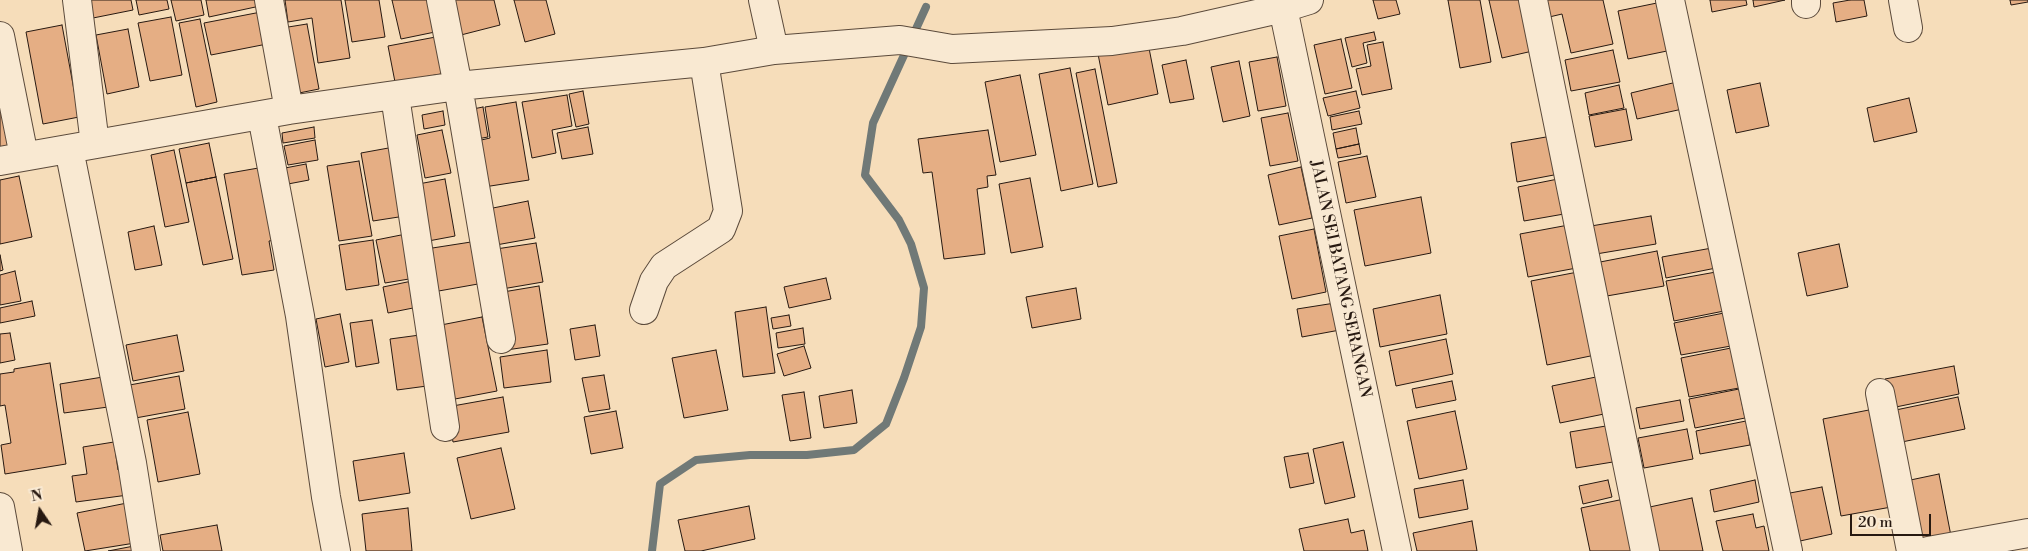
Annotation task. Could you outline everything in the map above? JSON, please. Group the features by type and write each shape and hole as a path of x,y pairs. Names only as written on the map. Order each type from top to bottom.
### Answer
{"street":[{"path":"77,0 82,146 146,551"},
{"path":"270,0 289,110"},
{"path":"440,0 458,86 501,339"},
{"path":"763,0 774,50"},
{"path":"1533,0 1645,551"},
{"path":"1670,0 1788,551"},
{"path":"1904,0 1908,28"},
{"path":"0,36 12,159 289,110 458,86 704,62 774,50 900,40 952,49 1112,40 1182,31 1296,4"},
{"name":"JALAN SEI BATANG SERANGAN","path":"1296,4 1397,551"},
{"path":"644,310 654,281 664,266 721,229 728,211 704,62"},
{"path":"395,96 445,427"},
{"path":"262,116 300,316 326,497 336,551"},
{"path":"1880,393 1911,551"},
{"path":"0,508 8,551"},
{"path":"1928,551 2028,533"}],"building":[{"path":"90,0 131,0 133,10 93,18"},
{"path":"136,0 167,0 169,9 139,15"},
{"path":"171,0 201,0 204,15 176,21"},
{"path":"206,0 259,0 260,6 209,17"},
{"path":"285,0 341,0 350,58 318,63 312,18 288,22"},
{"path":"345,0 379,0 385,37 352,42"},
{"path":"392,0 429,0 435,32 401,39"},
{"path":"449,0 494,0 500,25 457,36"},
{"path":"514,0 546,0 555,34 525,42"},
{"path":"1373,0 1396,0 1400,14 1378,19"},
{"path":"1448,0 1480,0 1491,62 1460,68"},
{"path":"1489,0 1526,0 1537,50 1502,58"},
{"path":"1541,0 1603,0 1613,44 1571,53 1562,14 1545,18"},
{"path":"1710,0 1746,0 1747,5 1712,12"},
{"path":"1753,0 1785,0 1754,7"},
{"path":"1864,0 1867,16 1836,22 1833,3"},
{"path":"2010,0 2028,0 2028,2 2011,5"},
{"path":"1657,3 1667,51 1628,59 1618,11"},
{"path":"261,12 267,44 211,55 204,23"},
{"path":"171,17 182,75 150,81 138,23"},
{"path":"200,19 217,102 196,107 179,23"},
{"path":"307,24 319,89 294,94 282,28"},
{"path":"62,25 79,117 43,124 26,32"},
{"path":"128,29 139,87 107,94 96,35"},
{"path":"1374,32 1376,40 1363,43 1367,63 1352,67 1345,38"},
{"path":"441,36 447,73 395,82 388,46"},
{"path":"1341,39 1352,88 1325,94 1314,45"},
{"path":"1383,42 1392,89 1362,95 1356,69 1371,66 1367,45"},
{"path":"1148,43 1158,94 1108,105 1098,54"},
{"path":"1613,50 1620,82 1571,91 1565,60"},
{"path":"1277,57 1286,106 1258,111 1249,62"},
{"path":"1186,60 1194,99 1170,103 1162,65"},
{"path":"1239,61 1250,116 1223,122 1211,67"},
{"path":"1070,68 1093,184 1061,191 1039,74"},
{"path":"1095,69 1117,183 1098,187 1076,73"},
{"path":"1020,75 1036,155 1000,162 985,82"},
{"path":"1681,81 1687,108 1637,119 1631,93"},
{"path":"1760,83 1769,126 1736,133 1727,90"},
{"path":"1619,85 1624,108 1589,115 1585,93"},
{"path":"583,91 589,124 576,127 569,94"},
{"path":"1356,91 1360,108 1328,116 1323,98"},
{"path":"567,95 572,126 552,130 556,153 532,158 522,102"},
{"path":"0,97 12,145 0,147"},
{"path":"1909,98 1917,132 1874,142 1867,108"},
{"path":"516,102 529,180 484,187 477,141 490,138 485,107"},
{"path":"483,107 488,137 477,139 473,109"},
{"path":"1626,109 1632,140 1595,147 1589,116"},
{"path":"443,111 445,125 424,129 422,115"},
{"path":"1359,111 1362,124 1332,130 1330,117"},
{"path":"1288,113 1298,161 1270,166 1261,118"},
{"path":"314,127 315,138 283,143 282,133"},
{"path":"588,127 593,154 562,159 557,133"},
{"path":"1356,128 1359,144 1336,149 1333,133"},
{"path":"442,130 451,173 425,178 417,135"},
{"path":"988,130 996,175 987,176 988,187 977,189 985,254 944,259 932,172 923,173 918,139"},
{"path":"1552,136 1559,174 1517,182 1511,143"},
{"path":"315,140 318,160 288,165 284,146"},
{"path":"209,143 216,177 186,183 179,149"},
{"path":"1359,144 1361,154 1338,158 1336,149"},
{"path":"394,147 405,216 373,221 361,153"},
{"path":"174,150 189,222 165,227 151,155"},
{"path":"1367,156 1376,197 1346,203 1338,162"},
{"path":"359,161 372,236 339,241 327,166"},
{"path":"306,164 309,180 288,184 285,168"},
{"path":"270,166 282,239 269,241 274,270 242,275 224,174"},
{"path":"1301,167 1312,218 1279,225 1268,175"},
{"path":"19,176 32,237 0,244 0,180"},
{"path":"216,177 233,259 203,265 186,183"},
{"path":"1030,178 1043,247 1011,253 999,184"},
{"path":"445,179 455,236 423,242 413,185"},
{"path":"1558,179 1564,214 1524,221 1518,187"},
{"path":"1421,197 1431,253 1365,266 1354,210"},
{"path":"528,201 535,238 496,245 488,209"},
{"path":"1651,216 1656,244 1596,254 1591,226"},
{"path":"1574,224 1582,267 1528,277 1520,234"},
{"path":"154,226 162,265 135,270 128,232"},
{"path":"1314,229 1326,292 1292,299 1279,236"},
{"path":"406,234 415,278 385,283 376,240"},
{"path":"373,240 379,285 346,290 339,245"},
{"path":"471,242 478,284 433,292 426,249"},
{"path":"536,243 543,282 502,289 496,249"},
{"path":"1839,244 1848,287 1807,296 1798,253"},
{"path":"1712,248 1716,268 1666,278 1662,257"},
{"path":"1657,251 1664,286 1601,297 1595,263"},
{"path":"0,255 3,270 0,271"},
{"path":"15,271 21,301 0,305 0,275"},
{"path":"1583,271 1600,354 1547,365 1531,281"},
{"path":"1716,272 1724,311 1674,321 1666,281"},
{"path":"826,278 831,299 789,308 784,287"},
{"path":"417,280 423,306 388,313 383,287"},
{"path":"539,286 548,344 506,350 497,293"},
{"path":"1076,288 1081,319 1032,328 1026,297"},
{"path":"1440,295 1447,334 1380,347 1373,309"},
{"path":"32,301 35,316 0,323 0,308"},
{"path":"1335,303 1340,330 1302,337 1297,309"},
{"path":"766,307 775,373 743,377 735,312"},
{"path":"1724,313 1731,346 1681,355 1674,323"},
{"path":"340,314 349,362 325,367 316,319"},
{"path":"789,315 791,326 773,329 771,318"},
{"path":"482,317 497,391 455,399 441,325"},
{"path":"372,320 379,363 356,367 350,323"},
{"path":"595,325 600,356 575,360 570,329"},
{"path":"803,328 805,344 778,348 776,333"},
{"path":"10,333 15,360 0,363 0,334"},
{"path":"177,335 184,371 133,381 126,345"},
{"path":"420,335 427,386 397,390 390,339"},
{"path":"1446,339 1453,374 1396,386 1389,351"},
{"path":"804,346 811,368 784,376 777,354"},
{"path":"1731,348 1739,388 1689,397 1681,358"},
{"path":"547,350 551,382 504,388 500,357"},
{"path":"716,350 728,410 684,418 672,358"},
{"path":"50,363 66,464 5,474 1,445 11,443 5,405 0,406 0,374 14,372 14,369"},
{"path":"1954,366 1959,394 1891,408 1885,379"},
{"path":"604,375 610,409 589,412 582,378"},
{"path":"179,376 185,409 130,419 124,386"},
{"path":"103,377 108,407 64,413 60,384"},
{"path":"1596,377 1604,414 1560,423 1552,386"},
{"path":"1452,381 1456,400 1416,408 1412,389"},
{"path":"1739,389 1745,418 1695,428 1689,399"},
{"path":"852,390 857,423 824,428 819,396"},
{"path":"804,392 811,438 790,441 782,395"},
{"path":"503,397 509,432 453,442 447,407"},
{"path":"1958,397 1965,429 1897,443 1891,411"},
{"path":"1680,400 1684,421 1640,429 1636,408"},
{"path":"1879,408 1897,506 1841,516 1823,419"},
{"path":"616,411 623,448 591,454 584,417"},
{"path":"1455,411 1467,469 1419,479 1407,421"},
{"path":"188,412 200,474 158,482 147,420"},
{"path":"1746,421 1750,445 1700,454 1696,431"},
{"path":"1612,425 1619,461 1576,468 1570,432"},
{"path":"1687,429 1693,459 1644,468 1638,438"},
{"path":"114,442 118,470 124,469 128,495 76,502 72,476 87,474 83,447"},
{"path":"1343,442 1355,497 1325,504 1313,449"},
{"path":"501,448 515,509 471,519 457,458"},
{"path":"404,453 410,493 359,501 353,461"},
{"path":"1308,453 1314,483 1290,488 1284,457"},
{"path":"1939,474 1951,536 1914,543 1901,482"},
{"path":"1463,480 1468,509 1419,518 1414,489"},
{"path":"1608,480 1612,497 1583,504 1579,486"},
{"path":"1755,480 1759,502 1714,512 1710,490"},
{"path":"1822,487 1832,534 1800,541 1790,493"},
{"path":"1629,498 1640,551 1590,551 1581,508"},
{"path":"1692,498 1703,551 1654,551 1645,508"},
{"path":"127,503 135,543 85,551 77,513"},
{"path":"749,506 755,539 701,551 685,551 678,520"},
{"path":"408,508 412,551 366,551 362,514"},
{"path":"1753,514 1756,528 1764,526 1769,551 1723,551 1716,521"},
{"path":"1348,519 1351,533 1364,530 1368,551 1304,551 1299,529"},
{"path":"1472,521 1477,551 1417,551 1413,533"},
{"path":"217,525 222,551 163,551 160,535"},
{"path":"134,546 135,551 108,551"}],"waterway":[{"path":"652,551 660,484 696,460 750,455 807,455 854,450 886,424 921,327 924,288 911,244 899,220 865,175 873,123 926,7"}]}
